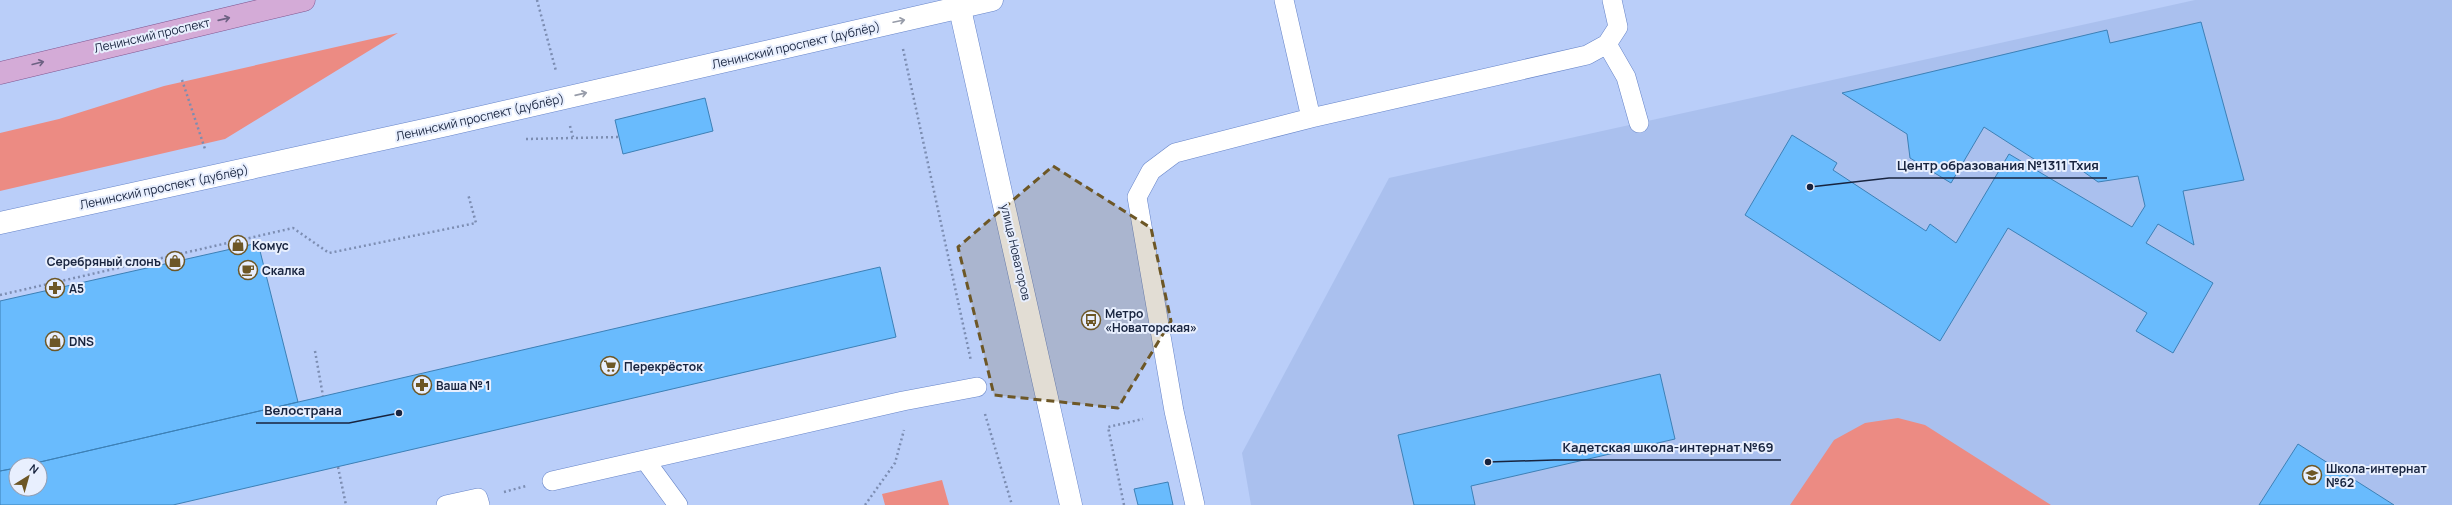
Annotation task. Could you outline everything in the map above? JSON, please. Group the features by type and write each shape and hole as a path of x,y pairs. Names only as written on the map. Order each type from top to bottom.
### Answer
{"main road":[{"name":"Ленинский проспект","path":"0,73 304,0"}],"street":[{"name":"Ленинский проспект (дублёр)","path":"0,223 447,125 897,21 959,4 992,0"},
{"name":"улица Новаторов","path":"959,4 1072,505"}],"lane":[{"path":"1284,0 1311,118"},
{"path":"1196,505 1174,411 1137,197 1151,171 1175,153 1311,118 1587,55 1607,44 1618,27 1612,0"},
{"path":"1607,44 1626,77 1640,123"},
{"path":"552,480 903,401 977,388"},
{"path":"645,460 678,505"},
{"path":"446,505 478,498 480,505"}],"path":[{"path":"897,21 977,388 1012,505"},
{"path":"520,139 619,136"},
{"path":"0,295 293,228 329,253 476,224 468,194"},
{"path":"315,351 323,396"},
{"path":"1124,505 1108,427 1143,419"},
{"path":"865,505 895,463 905,425"},
{"path":"338,467 346,505"}],"highlighted area":[{"path":"1053,166 1151,228 1171,321 1118,408 994,395 958,247"}],"shaded area":[{"path":"2195,0 2452,0 2452,505 1251,505 1242,453 1389,178"},
{"path":"398,33 225,139 0,191 0,133 59,119 164,86"},
{"path":"1898,418 1925,425 2051,505 1790,505 1834,440 1865,423"},
{"path":"942,480 949,505 885,505 882,494"}],"building":[{"path":"2201,22 2244,180 2183,191 2194,245 2158,224 2146,243 2213,283 2173,353 2136,331 2147,313 2008,228 1940,341 1745,215 1792,135 1837,163 1833,170 1926,231 1930,224 1956,243 2009,154 2132,227 2145,206 2138,176 2098,182 2070,162 2048,168 1984,127 1951,183 1910,158 1907,134 1842,93 2107,30 2110,43"},
{"path":"705,98 713,131 623,154 615,120"},
{"path":"258,243 298,402 48,460 48,457 8,457 8,470 0,471 0,301"},
{"path":"880,267 896,337 173,505 0,505 0,471 8,470 8,497 48,497 48,460"},
{"path":"1660,374 1675,439 1471,486 1475,505 1414,505 1398,435"},
{"name":"Школа-интернат №62","path":"2298,444 2394,505 2259,505"},
{"path":"1168,482 1173,505 1138,505 1134,489"}],"place":[{"name":"Центр образования №1311 Тхия","path":"1810,187"},
{"name":"Комус","path":"238,245"},
{"name":"Серебряный слонъ","path":"175,261"},
{"name":"Скалка","path":"248,270"},
{"name":"А5","path":"55,288"},
{"name":"Метро «Новаторская»","path":"1091,320"},
{"name":"DNS","path":"55,341"},
{"name":"Перекрёсток","path":"610,366"},
{"name":"Ваша № 1","path":"422,385"},
{"name":"Велострана","path":"399,413"},
{"name":"Кадетская школа-интернат №69","path":"1488,462"},
{"name":"Школа-интернат №62","path":"2312,475"}]}
